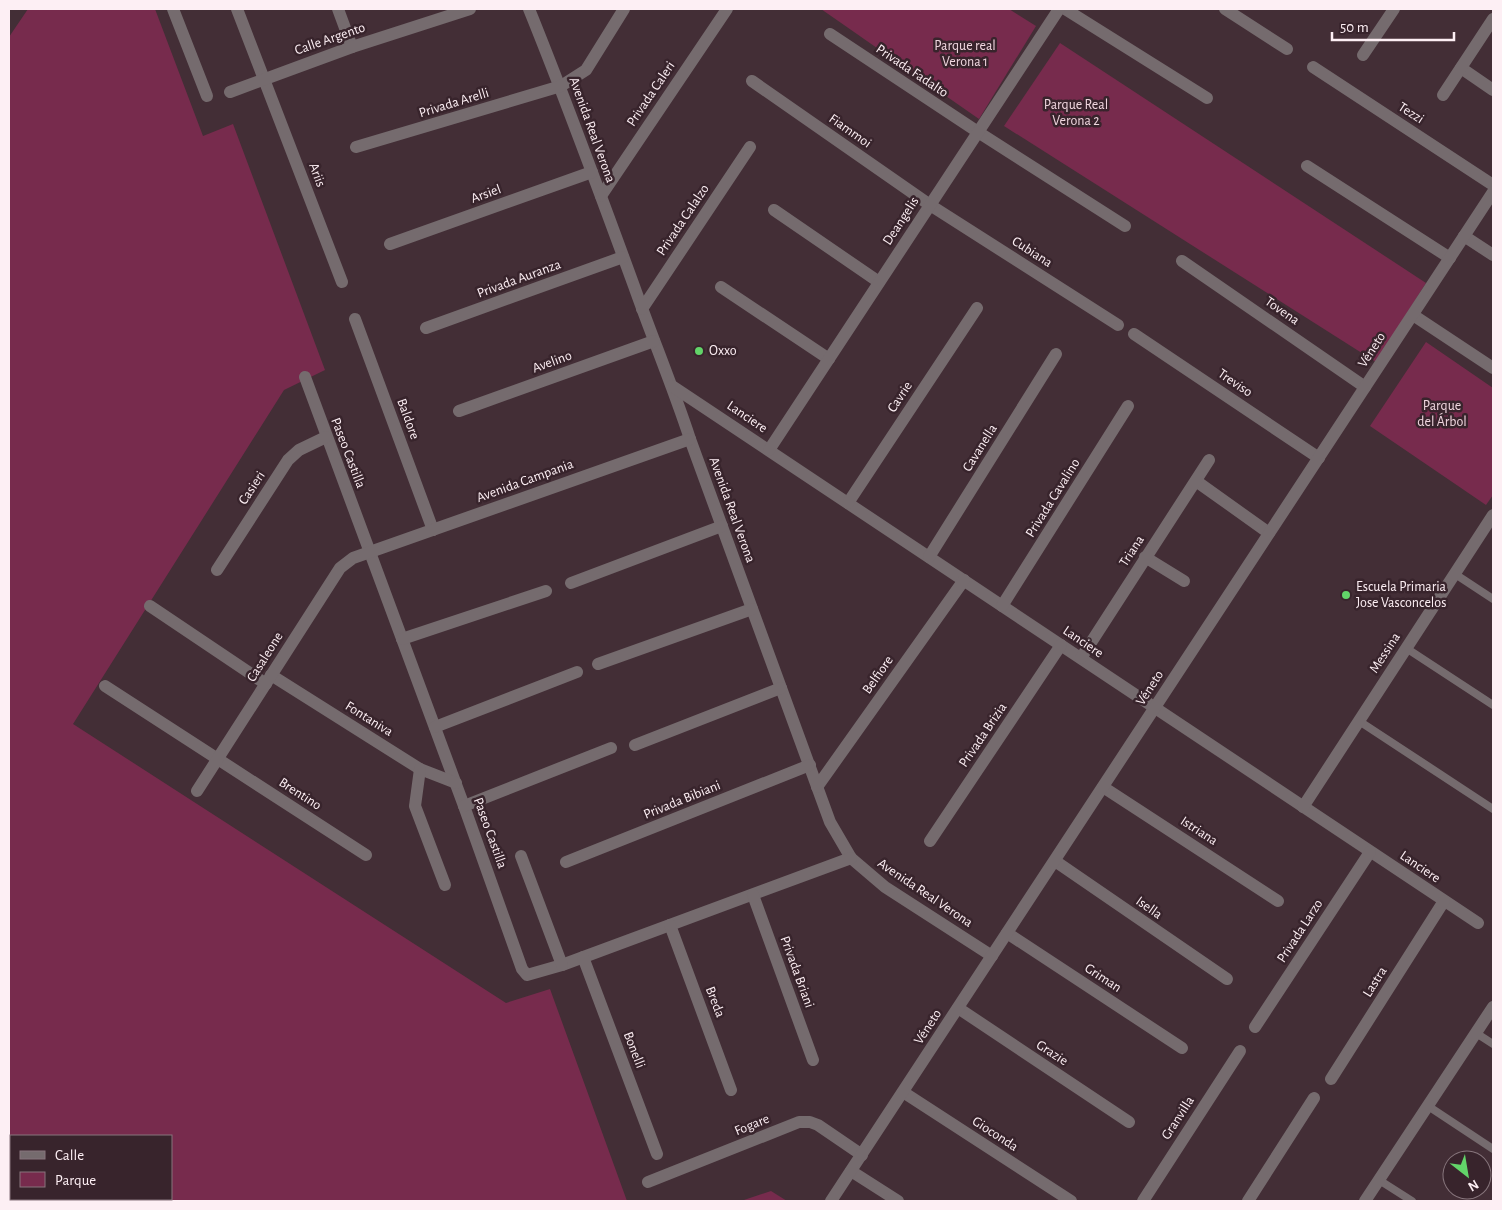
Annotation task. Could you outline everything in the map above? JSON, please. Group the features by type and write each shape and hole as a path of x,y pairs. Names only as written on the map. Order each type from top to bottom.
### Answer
{"street":[{"path":"173,9 207,96"},
{"name":"Ariis","path":"237,9 342,282"},
{"path":"338,9 352,47"},
{"name":"Calle Argento","path":"230,92 352,47 470,9"},
{"name":"Avenida Real Verona","path":"530,9 561,86 672,386 830,822 851,858 885,887 992,956"},
{"name":"Privada Arelli","path":"356,148 561,86 586,70 624,9"},
{"name":"Privada Caleri","path":"601,196 727,9"},
{"name":"Deangelis","path":"769,450 1059,9"},
{"path":"1065,9 1207,98"},
{"path":"1225,9 1287,49"},
{"path":"1363,55 1394,9"},
{"path":"1442,95 1493,19"},
{"name":"Privada Fadalto","path":"830,34 1125,226"},
{"name":"Tezzi","path":"1313,67 1493,185"},
{"path":"1461,68 1493,90"},
{"name":"Fiammoi","path":"752,81 930,205"},
{"name":"Privada Calalzo","path":"642,309 750,147"},
{"path":"1307,166 1450,258"},
{"name":"Arsiel","path":"390,244 592,172"},
{"name":"Véneto","path":"831,1201 1493,192"},
{"name":"Cubiana","path":"930,205 1118,325"},
{"path":"774,210 879,282"},
{"path":"1464,236 1493,255"},
{"name":"Privada Auranza","path":"426,328 623,257"},
{"name":"Tovena","path":"1182,260 1365,387"},
{"path":"721,287 829,359"},
{"name":"Cavrie","path":"848,503 977,308"},
{"path":"1413,314 1493,368"},
{"name":"Baldore","path":"355,319 433,530"},
{"name":"Treviso","path":"1134,334 1318,458"},
{"name":"Avelino","path":"459,411 654,341"},
{"name":"Cavanella","path":"929,557 1056,354"},
{"name":"Paseo Castilla","path":"305,377 456,783 522,969 527,975 562,965 851,858"},
{"name":"Lanciere","path":"672,386 1478,923"},
{"name":"Privada Cavalino","path":"1002,606 1128,406"},
{"name":"Casieri","path":"217,570 288,460 299,450 326,437"},
{"name":"Avenida Campania","path":"370,552 690,439"},
{"name":"Triana","path":"1081,658 1209,460"},
{"path":"1196,481 1270,533"},
{"name":"Messina","path":"1303,807 1493,515"},
{"path":"572,583 722,526"},
{"name":"Casaleone","path":"197,791 340,568 353,558 370,552"},
{"path":"1145,557 1184,582"},
{"name":"Belfiore","path":"818,786 964,580"},
{"path":"402,638 546,590"},
{"name":"Fontaniva","path":"150,606 268,680 420,769 456,783"},
{"path":"598,664 752,609"},
{"name":"Privada Brizia","path":"930,841 1060,645"},
{"path":"435,727 577,672"},
{"name":"Brentino","path":"106,686 366,855"},
{"path":"635,745 782,688"},
{"path":"464,806 611,748"},
{"name":"Privada Bibiani","path":"566,862 810,766"},
{"path":"420,769 415,806 445,886"},
{"name":"Istriana","path":"1103,787 1278,900"},
{"name":"Privada Larzo","path":"1255,1027 1370,852"},
{"path":"521,856 562,965"},
{"name":"Isella","path":"1055,861 1227,979"},
{"name":"Privada Briani","path":"752,895 813,1060"},
{"name":"Lastra","path":"1331,1079 1444,901"},
{"name":"Breda","path":"670,925 732,1090"},
{"name":"Griman","path":"1007,932 1182,1048"},
{"name":"Bonelli","path":"583,957 658,1154"},
{"path":"1365,1201 1493,1006"},
{"name":"Grazie","path":"958,1008 1129,1122"},
{"name":"Granvilla","path":"1142,1201 1240,1051"},
{"name":"Gioconda","path":"903,1092 1071,1201"},
{"path":"1248,1201 1314,1098"},
{"name":"Fogare","path":"648,1182 800,1122 810,1122 818,1125 862,1154"},
{"path":"851,1171 898,1201"}],"lane":[{"path":"1455,574 1493,599"},
{"path":"1406,648 1493,705"},
{"path":"1359,722 1493,809"},
{"path":"1476,1033 1493,1044"},
{"path":"1428,1106 1493,1149"},
{"path":"1379,1180 1412,1201"}],"green space":[{"path":"28,9 155,9 203,136 233,124 325,370 284,390 73,724 506,1003 550,989 627,1201 9,1201 9,37"},
{"name":"Parque real Verona 1","path":"821,9 1009,9 1036,26 979,119"},
{"name":"Parque Real Verona 2","path":"1060,43 1426,283 1376,362 1004,126"},
{"name":"Parque del Árbol","path":"1426,342 1493,388 1493,495 1486,505 1370,426"},
{"path":"771,1191 787,1201 741,1201"}],"place":[{"name":"Oxxo","path":"699,351"},
{"name":"Escuela Primaria Jose Vasconcelos","path":"1346,595"}]}
